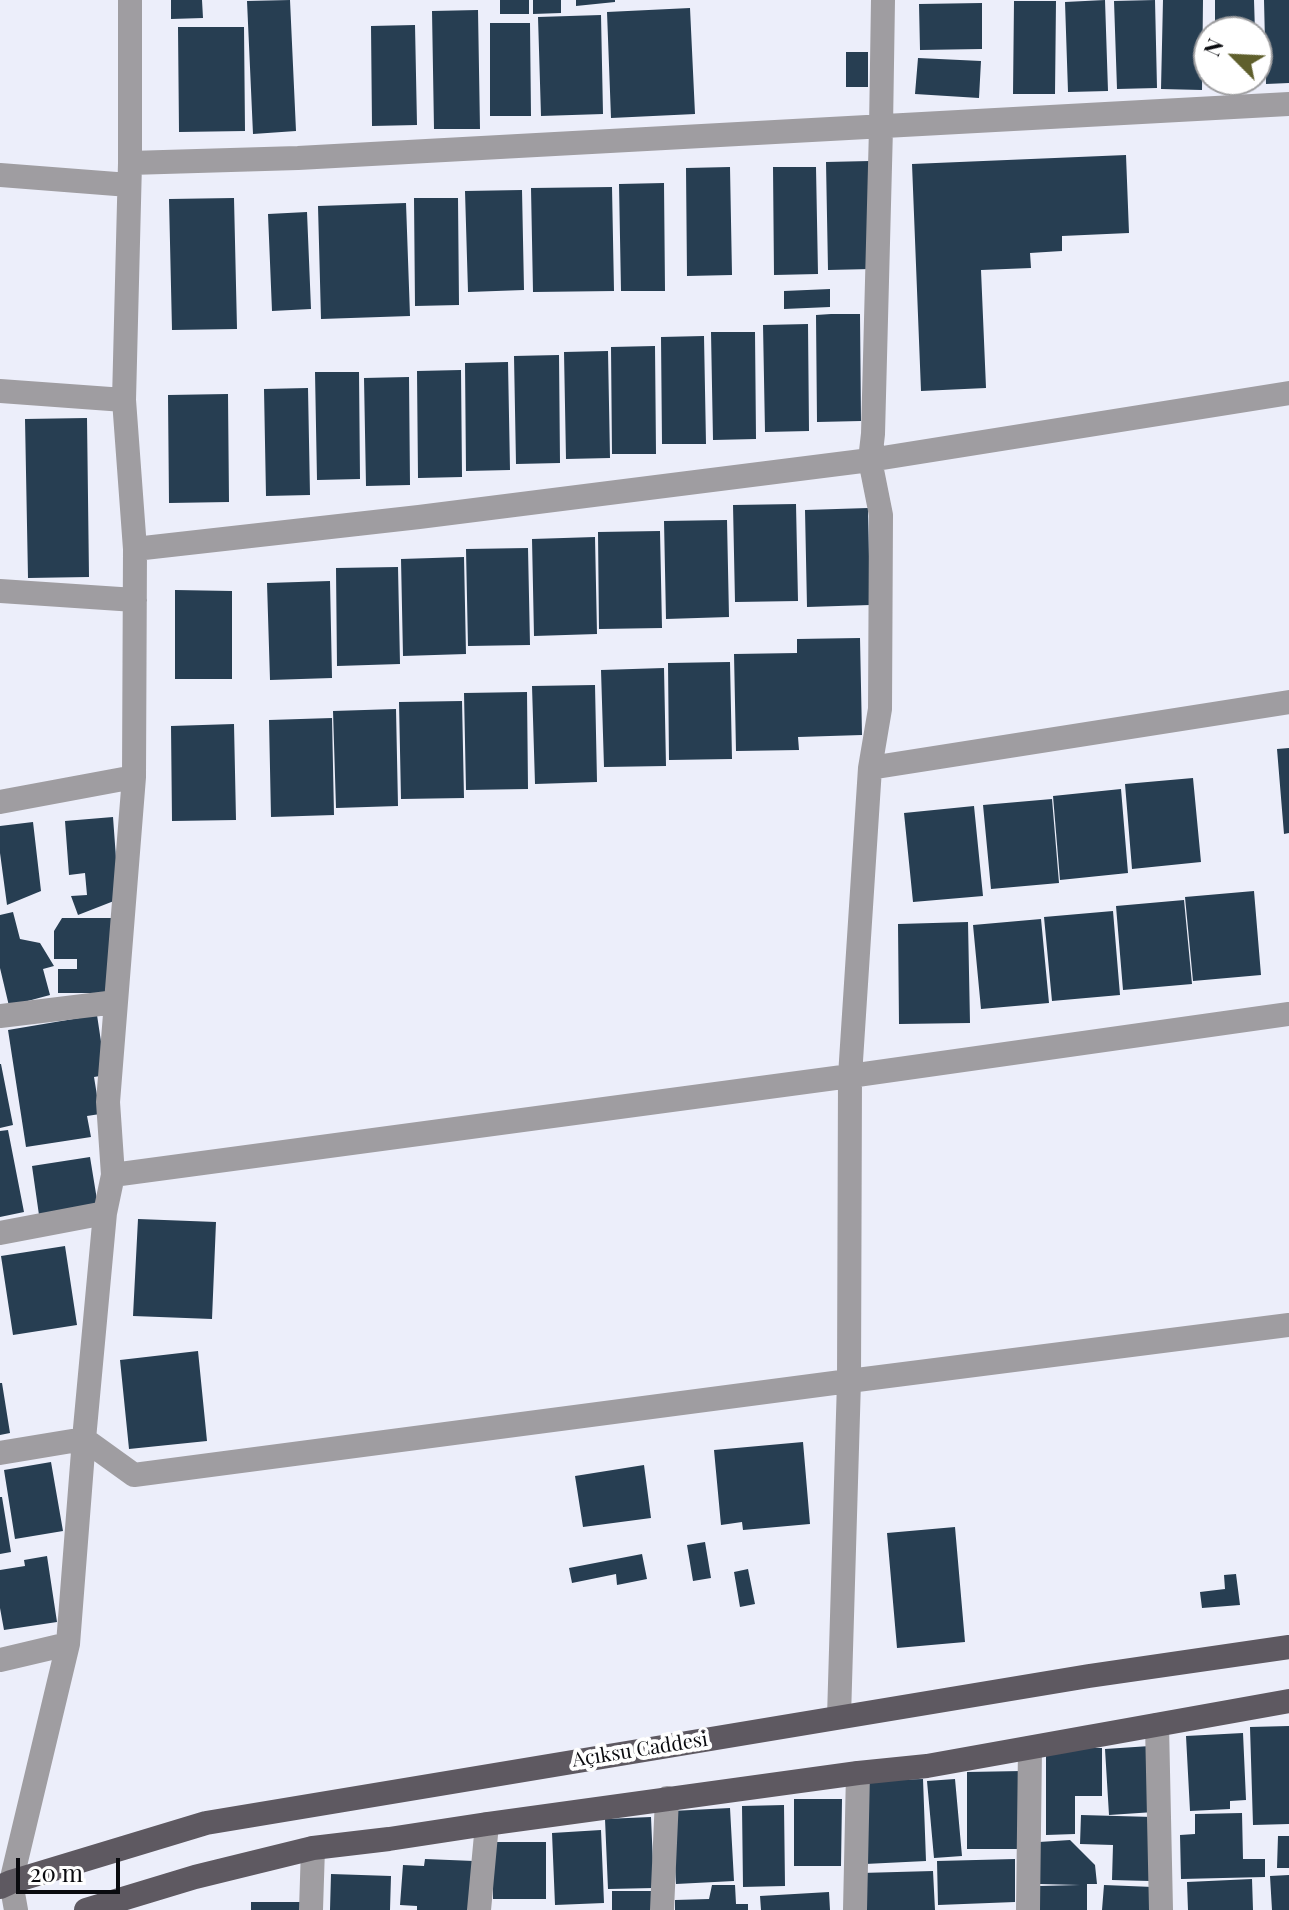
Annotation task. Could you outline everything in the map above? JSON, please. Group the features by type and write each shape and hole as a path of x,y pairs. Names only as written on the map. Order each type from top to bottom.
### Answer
{"main road":[{"name":"Açıksu Caddesi","path":"6,1885 206,1823 1089,1676 1289,1647"},
{"path":"86,1910 195,1877 313,1848 667,1798 927,1766 1289,1701"}],"street":[{"path":"16,1910 6,1885 68,1644 105,1213 113,1175 108,1102 134,777 135,549 124,400 130,174 130,0"},
{"path":"839,1717 849,1381 850,1076 870,768 880,709 881,515 870,460 883,0"},
{"path":"0,175 130,174 298,158 1289,104"},
{"path":"0,391 124,400"},
{"path":"135,549 435,516 870,460 1289,393"},
{"path":"0,591 135,600"},
{"path":"870,768 1289,702"},
{"path":"0,802 134,777"},
{"path":"0,1016 116,1002"},
{"path":"113,1175 1289,1014"},
{"path":"0,1233 105,1213"},
{"path":"0,1453 84,1439 134,1475 1289,1325"},
{"path":"0,1660 68,1644"},
{"path":"1157,1725 1161,1910"},
{"path":"1028,1910 1030,1748"},
{"path":"855,1910 858,1773"},
{"path":"662,1910 667,1798"},
{"path":"479,1910 487,1824"},
{"path":"311,1910 313,1848"}],"building":[{"path":"171,0 202,0 203,18 171,19"},
{"path":"290,0 296,131 253,134 247,1"},
{"path":"500,0 529,0 529,14 500,14"},
{"path":"533,0 561,0 561,13 533,14"},
{"path":"576,0 615,0 615,2 576,6"},
{"path":"1105,0 1108,91 1068,92 1065,2"},
{"path":"1155,0 1157,88 1117,89 1114,1"},
{"path":"1163,0 1203,0 1203,16 1193,16 1193,90 1161,89"},
{"path":"1215,0 1254,0 1254,16 1215,16"},
{"path":"1264,0 1289,0 1289,83 1273,84 1273,16 1264,16"},
{"path":"1014,1 1056,1 1055,94 1013,94"},
{"path":"982,3 982,49 920,50 919,4"},
{"path":"690,8 695,114 611,118 607,12"},
{"path":"478,10 480,129 434,129 432,11"},
{"path":"601,15 603,114 541,116 538,17"},
{"path":"490,23 530,23 531,116 490,116"},
{"path":"415,25 417,125 372,126 371,26"},
{"path":"178,27 244,27 245,131 179,132"},
{"path":"846,52 868,52 868,87 846,87"},
{"path":"918,58 981,61 979,98 915,94"},
{"path":"1126,155 1129,233 1062,236 1062,251 1030,253 1031,268 981,270 986,388 921,391 912,164"},
{"path":"870,161 871,269 828,270 826,162"},
{"path":"730,167 732,275 687,276 686,168"},
{"path":"773,167 816,167 818,274 774,275"},
{"path":"664,183 665,291 621,291 619,184"},
{"path":"612,187 614,291 533,292 531,188"},
{"path":"522,190 524,290 468,292 465,191"},
{"path":"234,198 237,329 172,330 169,199"},
{"path":"414,198 458,198 459,305 415,306"},
{"path":"406,203 410,316 321,319 318,206"},
{"path":"307,212 311,309 272,311 268,214"},
{"path":"830,289 830,307 784,309 784,291"},
{"path":"860,314 861,421 817,422 816,315"},
{"path":"808,324 809,431 765,432 763,325"},
{"path":"711,332 755,332 756,439 713,440"},
{"path":"704,336 706,444 662,444 661,337"},
{"path":"655,346 656,454 612,454 611,347"},
{"path":"608,351 610,458 566,459 564,352"},
{"path":"559,355 560,463 516,464 514,356"},
{"path":"508,362 510,470 466,471 465,363"},
{"path":"461,370 462,477 418,478 417,371"},
{"path":"315,372 359,372 360,479 317,480"},
{"path":"409,377 410,485 366,486 364,378"},
{"path":"308,388 310,495 266,496 264,389"},
{"path":"228,394 229,502 169,503 168,395"},
{"path":"87,418 89,577 28,578 25,419"},
{"path":"796,504 798,601 735,602 733,505"},
{"path":"868,508 870,605 807,607 805,510"},
{"path":"727,520 729,617 666,619 664,521"},
{"path":"660,531 662,628 599,629 598,532"},
{"path":"595,537 597,634 534,636 532,539"},
{"path":"528,548 530,645 468,646 466,549"},
{"path":"464,557 466,654 403,656 401,559"},
{"path":"398,567 400,664 337,666 336,568"},
{"path":"330,581 332,678 270,680 267,583"},
{"path":"175,590 232,591 232,679 175,679"},
{"path":"860,638 862,735 798,737 799,750 736,751 734,654 797,653 797,639"},
{"path":"730,662 732,759 669,760 668,663"},
{"path":"664,668 666,766 604,767 601,670"},
{"path":"595,685 597,782 535,784 532,686"},
{"path":"527,692 528,789 466,790 464,693"},
{"path":"462,701 464,798 401,799 399,702"},
{"path":"396,709 398,806 336,808 333,711"},
{"path":"332,718 334,815 271,817 269,720"},
{"path":"234,724 236,820 172,821 171,726"},
{"path":"1289,748 1289,833 1284,834 1277,749"},
{"path":"1193,778 1201,862 1132,869 1125,784"},
{"path":"1121,789 1128,873 1060,880 1053,796"},
{"path":"1052,799 1059,883 991,889 983,805"},
{"path":"974,806 983,896 913,902 904,813"},
{"path":"113,817 119,899 78,915 71,896 87,895 85,873 69,875 65,821"},
{"path":"33,822 41,891 7,905 0,826"},
{"path":"1254,891 1261,975 1193,981 1185,897"},
{"path":"1184,900 1192,984 1123,990 1116,906"},
{"path":"1113,911 1120,995 1052,1001 1044,917"},
{"path":"13,912 20,939 40,943 54,966 43,969 50,995 9,1006 0,968 0,915"},
{"path":"62,918 113,918 113,993 58,993 58,969 77,969 77,959 54,959 54,931"},
{"path":"1041,919 1049,1003 981,1009 973,925"},
{"path":"968,922 970,1023 899,1024 898,924"},
{"path":"97,1015 106,1075 94,1077 100,1114 87,1116 91,1137 26,1147 8,1030"},
{"path":"0,1064 13,1125 0,1128"},
{"path":"8,1130 24,1212 0,1217 0,1131"},
{"path":"90,1157 98,1206 39,1215 32,1166"},
{"path":"138,1219 216,1222 212,1319 133,1316"},
{"path":"65,1246 77,1325 13,1335 1,1256"},
{"path":"198,1351 207,1441 129,1449 120,1360"},
{"path":"0,1383 10,1433 0,1435"},
{"path":"803,1442 810,1524 743,1530 742,1522 721,1525 714,1450"},
{"path":"51,1462 63,1531 15,1539 4,1470"},
{"path":"644,1465 651,1518 583,1527 575,1476"},
{"path":"0,1497 11,1552 0,1554"},
{"path":"955,1527 965,1642 897,1648 887,1533"},
{"path":"705,1542 711,1578 693,1581 687,1545"},
{"path":"642,1554 647,1579 617,1585 616,1574 572,1583 569,1568"},
{"path":"47,1556 57,1622 4,1630 0,1608 0,1570 25,1566 24,1560"},
{"path":"748,1569 755,1604 740,1607 734,1572"},
{"path":"1236,1574 1240,1605 1202,1608 1200,1592 1225,1589 1224,1575"},
{"path":"1289,1726 1289,1824 1253,1825 1250,1727"},
{"path":"1243,1733 1246,1800 1230,1801 1230,1809 1190,1811 1186,1736"},
{"path":"1150,1746 1154,1812 1109,1815 1105,1749"},
{"path":"1046,1748 1102,1748 1102,1796 1075,1796 1075,1834 1046,1835"},
{"path":"1022,1771 1022,1849 967,1849 967,1772"},
{"path":"923,1779 926,1861 865,1864 862,1781"},
{"path":"955,1779 962,1856 934,1858 927,1781"},
{"path":"794,1799 842,1799 841,1866 794,1866"},
{"path":"784,1805 785,1886 743,1887 742,1806"},
{"path":"730,1808 734,1881 676,1884 672,1811"},
{"path":"1242,1813 1243,1859 1265,1859 1265,1877 1181,1879 1180,1835 1195,1834 1195,1814"},
{"path":"1081,1815 1153,1817 1150,1881 1112,1880 1113,1845 1080,1844"},
{"path":"651,1817 654,1888 608,1889 605,1819"},
{"path":"601,1830 604,1903 555,1905 552,1833"},
{"path":"1278,1836 1289,1836 1289,1868 1277,1868"},
{"path":"1070,1840 1095,1865 1097,1884 1087,1884 1087,1910 1039,1910 1039,1886 1080,1885 1040,1884 1039,1842"},
{"path":"493,1842 546,1842 546,1899 493,1899"},
{"path":"425,1859 474,1861 472,1910 417,1910 417,1906 400,1905 403,1865 424,1866"},
{"path":"1015,1859 1015,1902 938,1905 937,1861"},
{"path":"933,1871 935,1910 862,1910 861,1873"},
{"path":"331,1874 391,1876 390,1910 330,1910"},
{"path":"1289,1875 1289,1910 1272,1910 1270,1876"},
{"path":"1252,1879 1253,1910 1188,1910 1187,1882"},
{"path":"712,1885 735,1885 736,1904 748,1904 748,1910 675,1910 675,1900 709,1899"},
{"path":"1104,1885 1153,1887 1152,1910 1102,1910"},
{"path":"612,1891 653,1891 653,1910 612,1910"},
{"path":"829,1892 830,1910 761,1910 760,1896"},
{"path":"251,1902 301,1902 301,1910 251,1910"}]}
